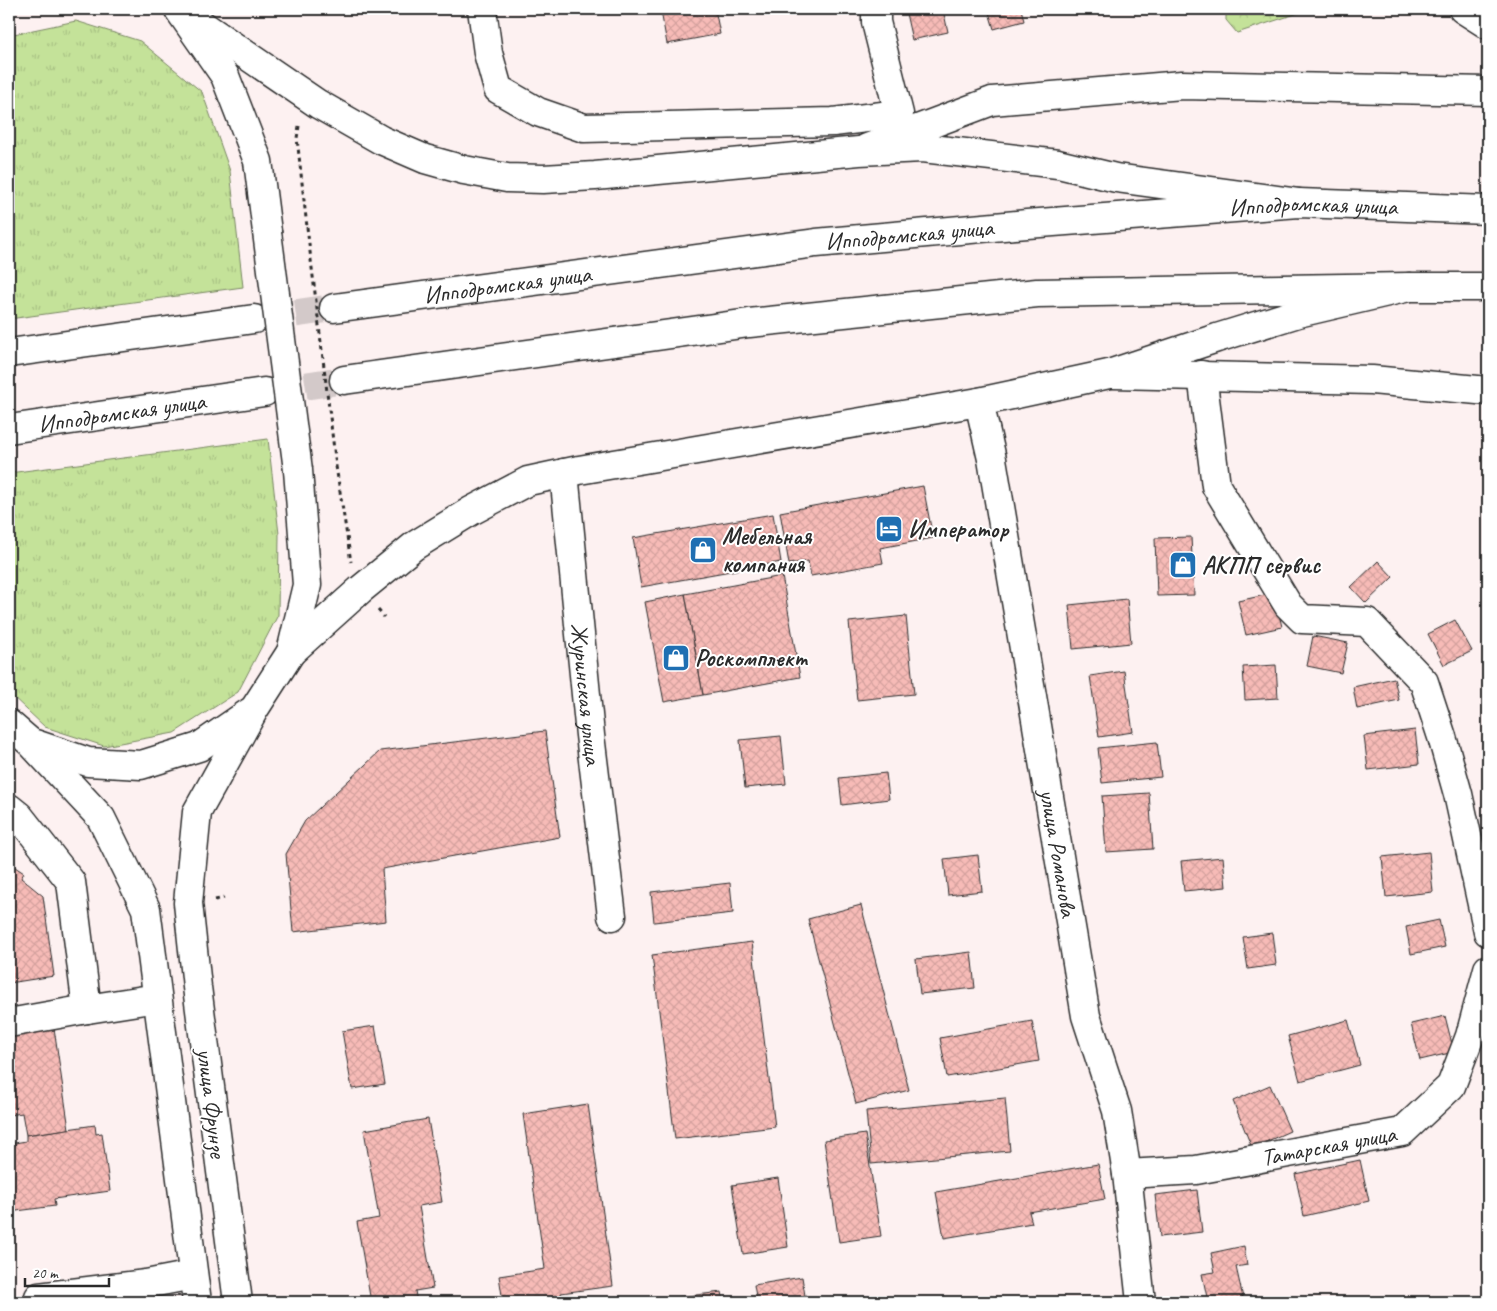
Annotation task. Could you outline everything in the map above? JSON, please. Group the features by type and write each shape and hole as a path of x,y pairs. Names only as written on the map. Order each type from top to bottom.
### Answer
{"main road":[{"path":"178,9 318,104 381,140 425,159 464,170 507,178 595,176 859,151 923,148 1058,164 1116,178 1299,203"},
{"path":"178,9 225,76 258,161 298,470 307,585 291,652"},
{"path":"482,9 488,53 498,89 538,112 584,128 834,122 899,114 876,22 876,9"},
{"path":"1463,9 1488,25"},
{"path":"859,151 992,101 1182,85 1488,91"},
{"name":"Ипподромская улица","path":"334,308 816,243 1027,224 1299,203 1488,210"},
{"path":"291,652 360,590 414,546 471,511 528,481 564,473 979,402 1109,374 1298,313 1409,287"},
{"path":"344,380 749,323 1037,293 1485,287"},
{"path":"9,353 254,319"},
{"path":"1109,374 1372,380 1488,391"},
{"path":"1202,375 1216,486 1288,605 1302,619 1367,622 1424,682 1458,794 1488,932"},
{"name":"Ипподромская улица","path":"9,429 264,392"},
{"name":"улица Романова","path":"979,402 992,459 1086,1016 1118,1111 1141,1302"},
{"name":"Журинская улица","path":"564,473 590,735 612,916"},
{"name":"улица Фрунзе","path":"238,1302 197,987 188,903 197,812 256,708 291,652"},
{"path":"9,724 32,742 88,762 141,766 199,747 256,708"},
{"name":"улица Фрунзе","path":"32,742 101,818 146,909 197,1302"},
{"path":"9,808 19,816 71,882 87,1009"},
{"name":"Татарская улица","path":"1127,1174 1196,1170 1402,1132 1451,1086 1470,1036 1488,969"},
{"path":"9,1023 157,998"},
{"path":"39,1302 39,1297 147,1293 194,1275"}],"path":[{"path":"305,95 297,138 336,466 351,564 360,590 384,617"}],"green space":[{"path":"1226,9 1311,9 1237,33 1226,20"},
{"path":"76,21 140,41 202,92 230,171 243,287 9,319 9,35"},
{"path":"268,439 279,534 278,615 238,692 174,733 104,746 45,727 9,693 9,473"}],"building":[{"path":"670,9 715,9 720,34 667,44 661,11"},
{"path":"905,9 943,9 948,32 912,40"},
{"path":"988,9 1021,9 1024,21 994,29"},
{"path":"923,486 933,538 880,548 883,563 811,576 808,561 789,564 780,512"},
{"path":"773,514 781,562 641,587 633,538"},
{"path":"1191,537 1194,595 1157,596 1155,538"},
{"path":"1378,561 1393,577 1366,603 1351,587"},
{"path":"782,576 800,677 703,695 685,594"},
{"path":"1274,593 1282,627 1246,635 1238,601"},
{"path":"685,594 703,695 664,702 645,602"},
{"path":"1127,599 1131,643 1073,649 1069,605"},
{"path":"906,616 914,694 857,700 849,622"},
{"path":"1455,620 1472,651 1444,665 1428,634"},
{"path":"1313,636 1348,643 1341,673 1307,666"},
{"path":"1276,665 1278,698 1245,700 1243,667"},
{"path":"1124,671 1133,732 1099,737 1090,676"},
{"path":"1394,678 1399,700 1357,709 1353,687"},
{"path":"1415,730 1419,764 1368,770 1364,736"},
{"path":"545,731 560,837 382,869 386,921 293,932 286,854 305,821 380,751"},
{"path":"781,736 786,784 745,788 740,740"},
{"path":"1157,742 1161,777 1102,783 1098,748"},
{"path":"886,773 889,799 842,805 839,778"},
{"path":"1149,793 1153,849 1106,852 1102,796"},
{"path":"1429,852 1433,892 1386,897 1382,857"},
{"path":"978,855 982,891 948,895 944,859"},
{"path":"1223,857 1226,887 1184,891 1181,861"},
{"path":"9,863 24,873 21,878 43,896 54,976 9,983"},
{"path":"730,883 733,913 654,922 651,892"},
{"path":"861,905 909,1090 856,1104 808,919"},
{"path":"1439,920 1445,947 1411,954 1406,927"},
{"path":"1272,933 1276,965 1248,969 1243,937"},
{"path":"752,942 775,1127 675,1139 652,955"},
{"path":"971,952 975,988 920,994 916,959"},
{"path":"1445,1016 1454,1052 1420,1060 1411,1024"},
{"path":"1348,1020 1360,1065 1300,1081 1288,1036"},
{"path":"1032,1021 1039,1061 947,1077 940,1038"},
{"path":"375,1026 385,1084 352,1089 342,1031"},
{"path":"54,1028 69,1129 26,1135 22,1113 10,1115 9,1035"},
{"path":"1270,1085 1290,1131 1252,1148 1233,1101"},
{"path":"1005,1098 1010,1151 871,1164 866,1111"},
{"path":"588,1104 613,1286 561,1293 562,1302 503,1302 499,1276 545,1269 523,1114"},
{"path":"428,1119 442,1202 419,1206 433,1288 415,1291 417,1302 371,1302 357,1222 379,1218 364,1130"},
{"path":"95,1125 96,1134 102,1133 110,1191 54,1199 55,1206 9,1212 9,1144 26,1141 26,1135"},
{"path":"865,1134 881,1236 839,1242 824,1140"},
{"path":"1360,1160 1369,1201 1304,1216 1295,1174"},
{"path":"1098,1164 1105,1199 1029,1212 1032,1223 944,1238 936,1192"},
{"path":"778,1178 788,1247 743,1254 732,1185"},
{"path":"1197,1190 1202,1232 1160,1237 1155,1195"},
{"path":"1244,1246 1247,1265 1236,1267 1244,1302 1208,1302 1202,1274 1215,1272 1211,1253"},
{"path":"802,1277 806,1302 757,1302 754,1285"},
{"path":"722,1292 724,1302 680,1302 679,1297"}],"tunnel":[{"path":"254,319 334,308"},
{"path":"264,392 344,380"}],"place":[{"name":"Император","path":"889,529"},
{"name":"Мебельная компания","path":"703,550"},
{"name":"АКПП сервис","path":"1183,565"},
{"name":"Роскомплект","path":"676,658"}]}
